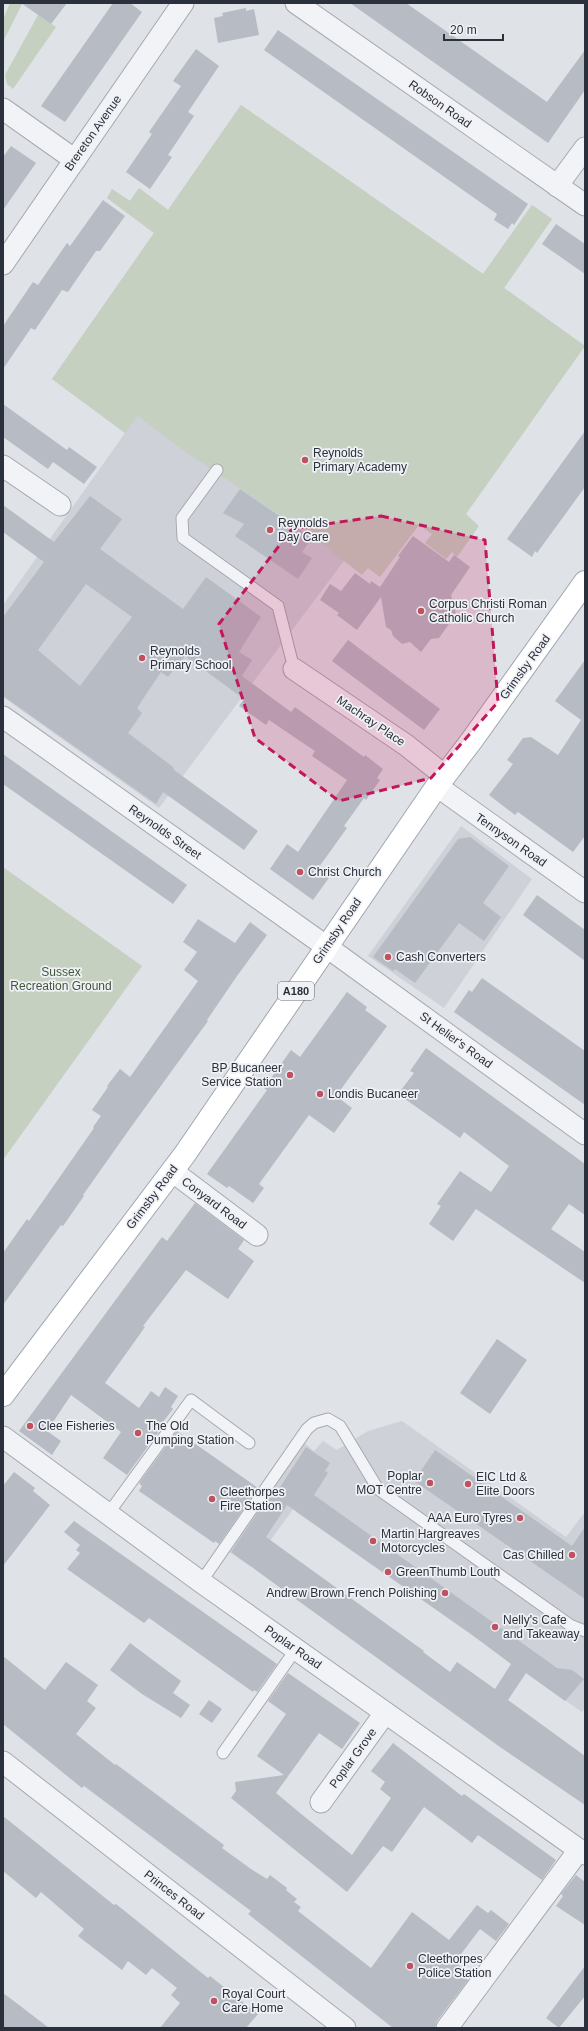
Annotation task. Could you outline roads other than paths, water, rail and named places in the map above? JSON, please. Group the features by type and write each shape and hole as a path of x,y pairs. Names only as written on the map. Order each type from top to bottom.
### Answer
{"main road":[{"name":"Grimsby Road","path":"3,1395 172,1171 441,781 585,582"}],"street":[{"name":"Brereton Avenue","path":"3,264 183,3"},
{"name":"Robson Road","path":"296,3 585,205"},
{"path":"3,109 75,160"},
{"path":"558,186 585,148"},
{"path":"3,466 60,506"},
{"name":"Machray Place","path":"294,669 406,745 441,781"},
{"name":"Reynolds Street","path":"3,717 327,947"},
{"name":"Tennyson Road","path":"441,781 585,892"},
{"name":"St Helier's Road","path":"327,947 585,1134"},
{"name":"Conyard Road","path":"172,1171 257,1235"},
{"name":"Poplar Road","path":"3,1437 201,1582 582,1852"},
{"name":"Poplar Grove","path":"321,1802 385,1713"},
{"name":"Princes Road","path":"3,1762 346,2028"},
{"path":"447,2028 582,1852"}],"lane":[{"path":"217,470 182,518 183,538 278,606 294,669"},
{"path":"108,1514 191,1400 249,1443"},
{"path":"201,1582 308,1429 314,1423 328,1419 340,1426 370,1479 378,1489 570,1626 585,1632"},
{"path":"223,1753 296,1649"}],"place":[{"name":"Reynolds Primary Academy","path":"305,460"},
{"name":"Reynolds Day Care","path":"270,530"},
{"name":"Corpus Christi Roman Catholic Church","path":"421,611"},
{"name":"Reynolds Primary School","path":"142,658"},
{"name":"Christ Church","path":"300,872"},
{"name":"Cash Converters","path":"388,957"},
{"name":"BP Bucaneer Service Station","path":"290,1075"},
{"name":"Londis Bucaneer","path":"320,1094"},
{"name":"Clee Fisheries","path":"30,1426"},
{"name":"The Old Pumping Station","path":"138,1433"},
{"name":"Poplar MOT Centre","path":"430,1483"},
{"name":"EIC Ltd & Elite Doors","path":"468,1484"},
{"name":"Cleethorpes Fire Station","path":"212,1499"},
{"name":"AAA Euro Tyres","path":"520,1518"},
{"name":"Martin Hargreaves Motorcycles","path":"373,1541"},
{"name":"Cas Chilled","path":"572,1555"},
{"name":"GreenThumb Louth","path":"388,1572"},
{"name":"Andrew Brown French Polishing","path":"445,1593"},
{"name":"Nelly's Cafe and Takeaway","path":"495,1627"},
{"name":"Cleethorpes Police Station","path":"410,1966"},
{"name":"Royal Court Care Home","path":"214,2001"}],"park label":[{"name":"Sussex Recreation Ground","path":"61,979"}]}
